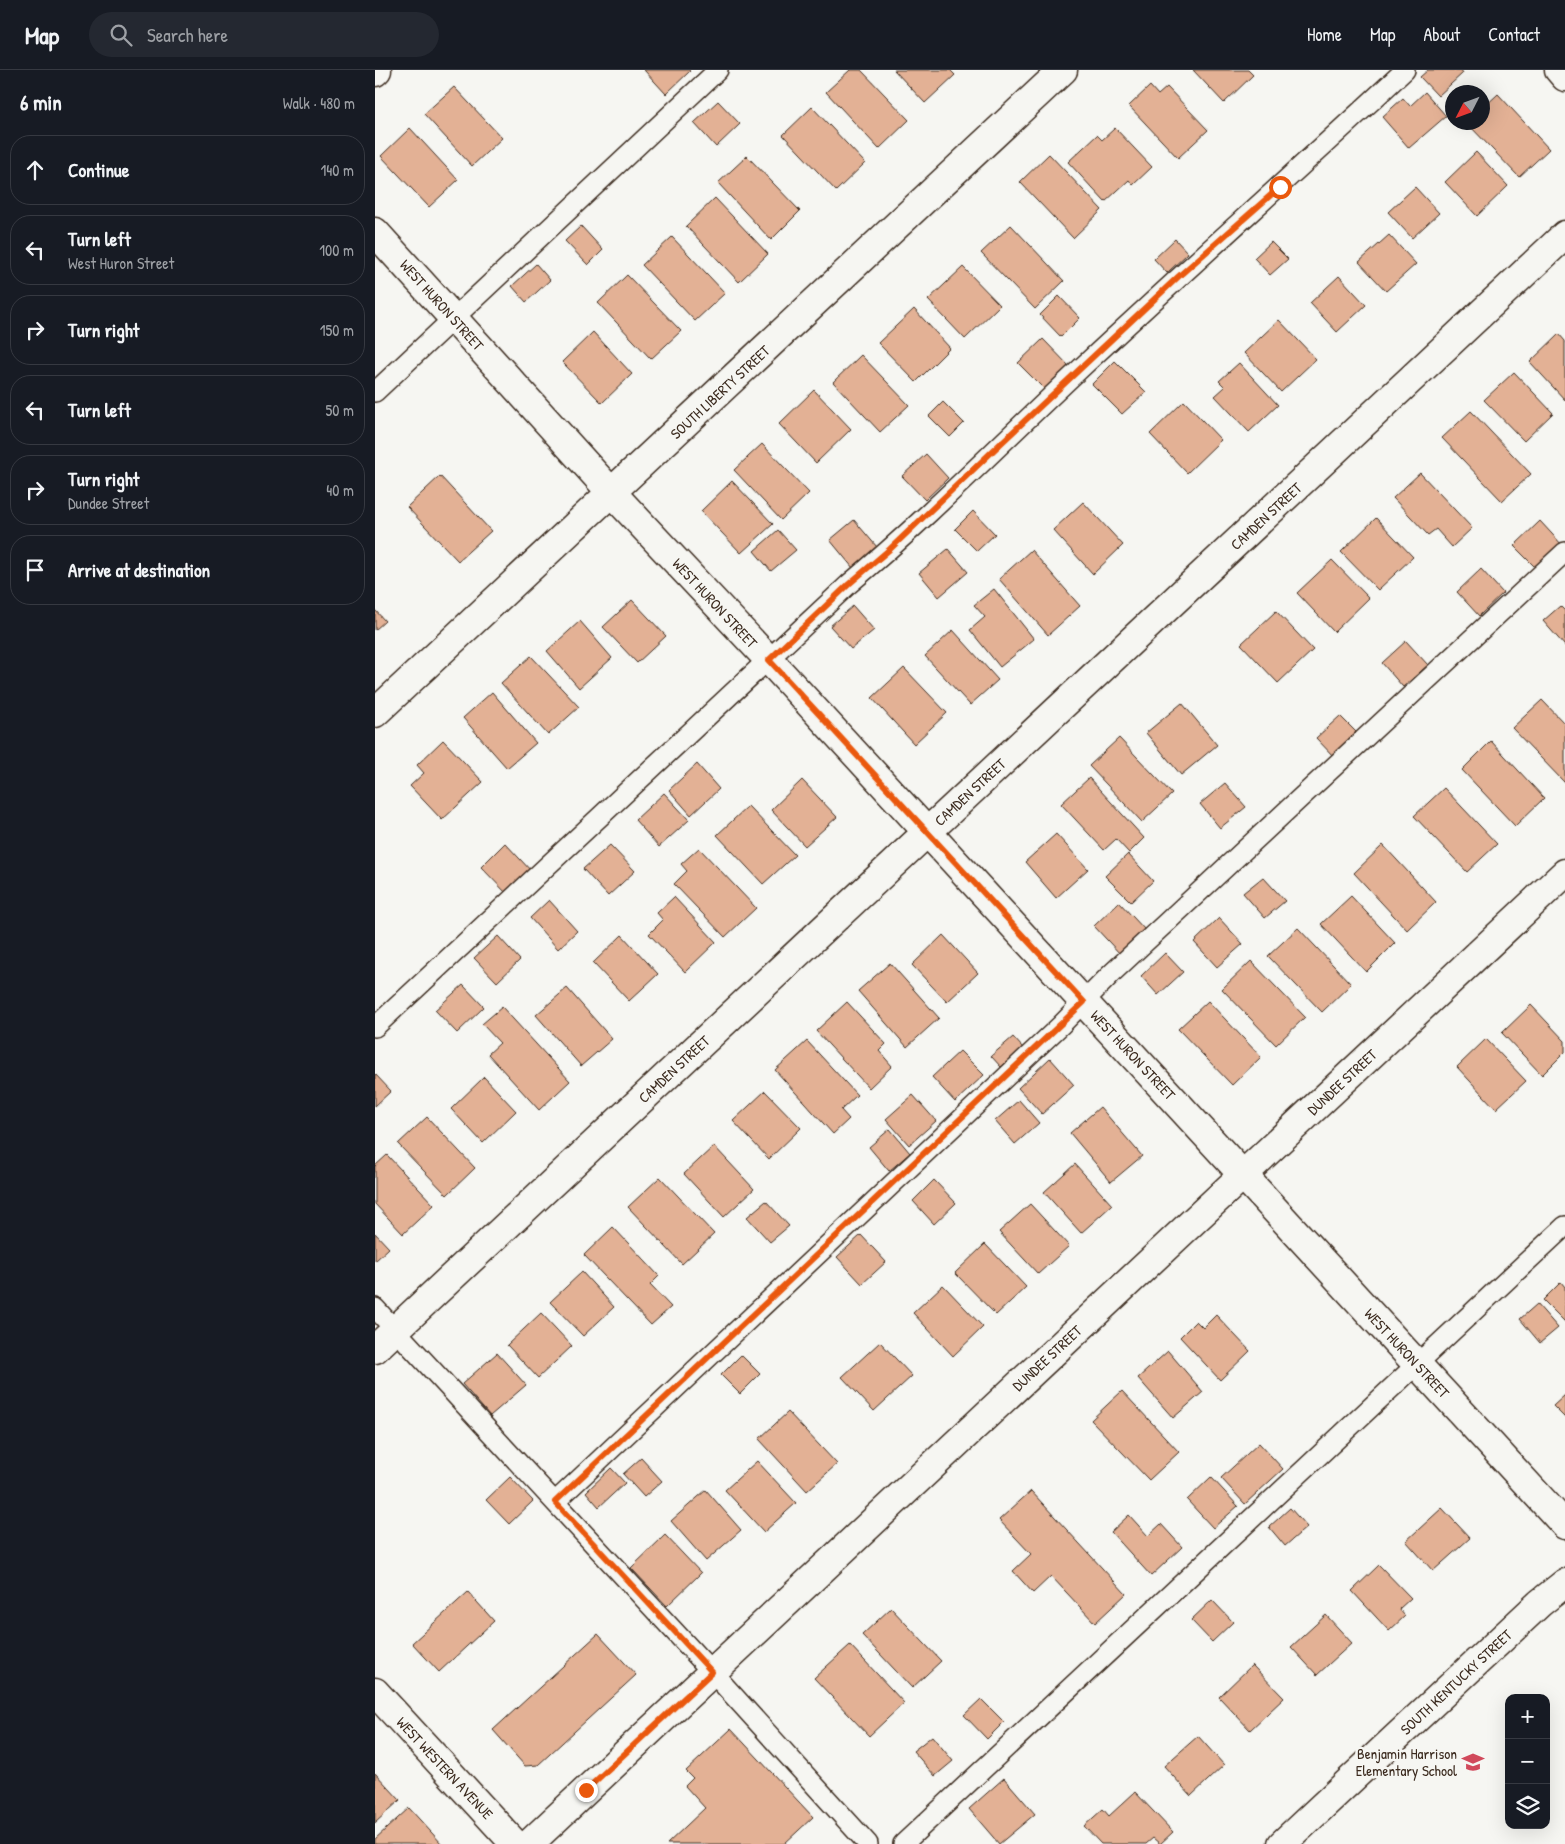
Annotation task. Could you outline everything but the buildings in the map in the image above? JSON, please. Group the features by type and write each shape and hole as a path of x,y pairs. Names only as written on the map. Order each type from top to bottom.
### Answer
{"street":[{"name":"SOUTH LIBERTY STREET","path":"375,713 1063,70"},
{"path":"1559,70 1565,77"},
{"name":"WEST HURON STREET","path":"375,232 455,318 611,493 769,660 1565,1525"},
{"name":"CAMDEN STREET","path":"375,1349 1565,236"},
{"name":"DUNDEE STREET","path":"529,1844 1565,873"},
{"name":"SOUTH KENTUCKY STREET","path":"1282,1844 1540,1603 1565,1583"},
{"name":"WEST WESTERN AVENUE","path":"375,1692 515,1844"}],"lane":[{"path":"375,392 718,70"},
{"path":"375,1027 849,584 890,549 1179,276 1280,187 1405,70"},
{"path":"555,1502 1120,966 1565,552"},
{"path":"903,1844 1565,1226"},
{"path":"375,1308 712,1672 868,1844"}],"place":[{"name":"Benjamin Harrison Elementary School","path":"1473,1762"}],"route":[{"path":"586,1790 712,1672 555,1502 1084,1002 769,660 849,584 890,549 1179,276 1280,187"}]}
